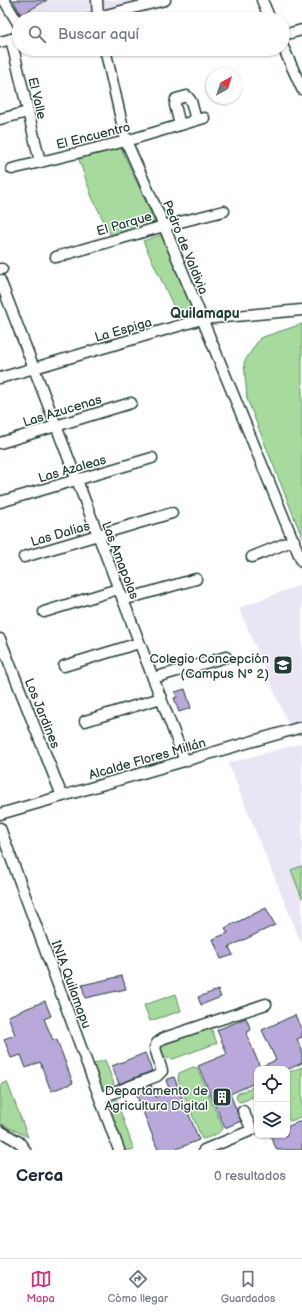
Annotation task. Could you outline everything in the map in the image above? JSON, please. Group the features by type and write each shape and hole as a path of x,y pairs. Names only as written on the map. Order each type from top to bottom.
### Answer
{"street":[{"path":"4,0 12,13"},
{"path":"96,12 97,0"},
{"path":"118,12 165,0"},
{"path":"262,0 267,12"},
{"path":"290,33 302,30"},
{"path":"0,42 12,39"},
{"name":"El Valle","path":"18,56 28,112 40,162"},
{"name":"Pedro de Valdivia","path":"107,56 126,141 164,226 302,562"},
{"path":"287,56 302,89"},
{"name":"El Encuentro","path":"12,169 126,141 180,125 200,119 192,101 187,96 176,99 175,105 180,125"},
{"path":"0,119 28,112"},
{"name":"El Parque","path":"56,257 164,226 224,211"},
{"name":"Las Amapolas","path":"0,280 185,761"},
{"name":"La Espiga","path":"0,378 202,319 302,310"},
{"name":"Las Azucenas","path":"0,443 131,403"},
{"name":"Las Azaleas","path":"0,502 152,458"},
{"name":"Las Dalias","path":"24,556 172,513"},
{"path":"252,557 294,540"},
{"path":"123,600 196,579"},
{"path":"44,612 118,589"},
{"name":"Los Jardines","path":"0,639 62,796"},
{"path":"64,666 139,643"},
{"path":"153,678 226,657"},
{"path":"85,721 160,698"},
{"name":"Alcalde Flores Millán","path":"0,814 302,727"},
{"name":"INIA Quilamapu","path":"0,828 119,1150"},
{"path":"100,1098 157,1076 162,1071 155,1048 157,1043 164,1038 266,1004"},
{"path":"204,1150 252,1130 243,1111"},
{"path":"0,1131 19,1142 25,1150"}],"shaded area":[{"path":"0,0 148,0 98,12 12,12 12,21"},
{"name":"Colegio Concepción (Campus N° 2)","path":"302,584 302,722 289,726 239,608"},
{"path":"302,743 302,945 228,763"}],"green space":[{"path":"120,146 156,224 111,236 92,197 78,157"},
{"path":"161,235 197,317 180,320 143,241"},
{"path":"302,324 302,537 247,399 244,362 260,338"},
{"path":"302,866 302,898 291,870"},
{"path":"176,994 181,1011 150,1021 144,1005"},
{"path":"210,1025 217,1043 173,1059 166,1058 161,1054 160,1048 165,1042"},
{"path":"105,1060 114,1084 105,1091 101,1090 93,1064"},
{"path":"193,1067 197,1068 223,1128 208,1138 202,1139 178,1080 179,1073"},
{"path":"302,1067 302,1116 291,1121 290,1120 290,1072"},
{"path":"7,1082 28,1137 0,1123 0,1085"},
{"path":"254,1086 254,1096 244,1101 239,1102 236,1098 237,1094"},
{"path":"111,1097 116,1099 134,1150 123,1150 106,1101"}],"building":[{"path":"13,0 47,0 26,12 19,12"},
{"path":"185,689 191,708 179,712 174,698 177,697 175,692"},
{"path":"266,908 275,925 229,947 233,955 221,959 213,939 228,933 225,928"},
{"path":"122,976 126,989 85,998 82,985"},
{"path":"218,990 221,997 201,1005 198,997"},
{"path":"45,1001 51,1016 44,1019 53,1040 57,1040 73,1083 51,1091 40,1062 26,1068 21,1055 11,1058 4,1039 15,1035 8,1016"},
{"path":"295,1015 302,1030 302,1037 297,1039 302,1050 302,1063 290,1069 290,1066 262,1066 276,1060 262,1030"},
{"path":"246,1018 251,1030 246,1033 260,1066 254,1066 254,1083 230,1094 241,1121 225,1128 198,1066 227,1054 217,1030"},
{"path":"145,1053 152,1071 119,1084 112,1066"},
{"path":"174,1077 199,1140 174,1150 158,1150 135,1091 151,1085 156,1097 170,1091 166,1080"},
{"path":"302,1120 302,1150 277,1150 271,1138 290,1138 290,1126"}],"place":[{"name":"Colegio Concepción (Campus N° 2)","path":"283,665"},
{"name":"Departamento de Agricultura Digital","path":"222,1097"}],"district":[{"name":"Quilamapu","path":"205,313"}]}
